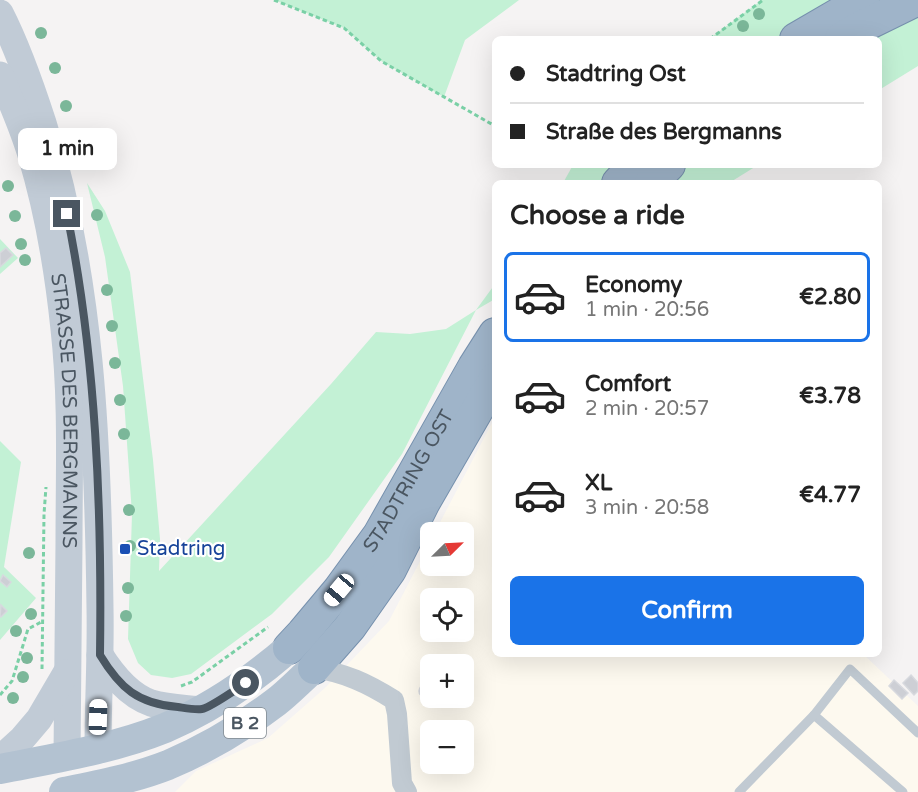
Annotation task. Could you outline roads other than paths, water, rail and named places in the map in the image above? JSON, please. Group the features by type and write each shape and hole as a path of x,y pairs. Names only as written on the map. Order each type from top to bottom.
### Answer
{"highway":[{"path":"801,36 863,0"},
{"path":"846,36 916,0"},
{"path":"621,180 633,168"},
{"path":"654,180 666,168"},
{"name":"STADTRING OST","path":"278,637 303,633 339,590 379,535 492,339"},
{"name":"STADTRING OST","path":"314,668 350,627 390,570 424,502 492,384"}],"main road":[{"name":"STRASSE DES BERGMANNS","path":"0,13 25,72 51,148 79,277 90,367 95,435 100,655 98,749"},
{"name":"STRASSE DES BERGMANNS","path":"0,75 31,155 59,286 65,330 69,469 55,670 67,756"},
{"name":"STADTRING OST","path":"0,769 98,749 165,728 203,710 260,673 278,637"},
{"path":"100,655 108,668 130,692 149,702 170,707 203,710"},
{"name":"STADTRING OST","path":"66,792 99,789 168,765 200,750 240,727 278,701 314,668"},
{"path":"0,759 39,719 55,670"},
{"path":"98,749 99,789"},
{"path":"66,792 67,756"},
{"name":"B 2","path":"144,792 168,765"}],"street":[{"path":"314,668 355,678 394,700 402,783 407,792"}],"lane":[{"path":"739,792 814,715 850,669 918,733"},
{"path":"814,715 903,792"}],"place":[{"name":"Stadtring","path":"125,549"}]}
